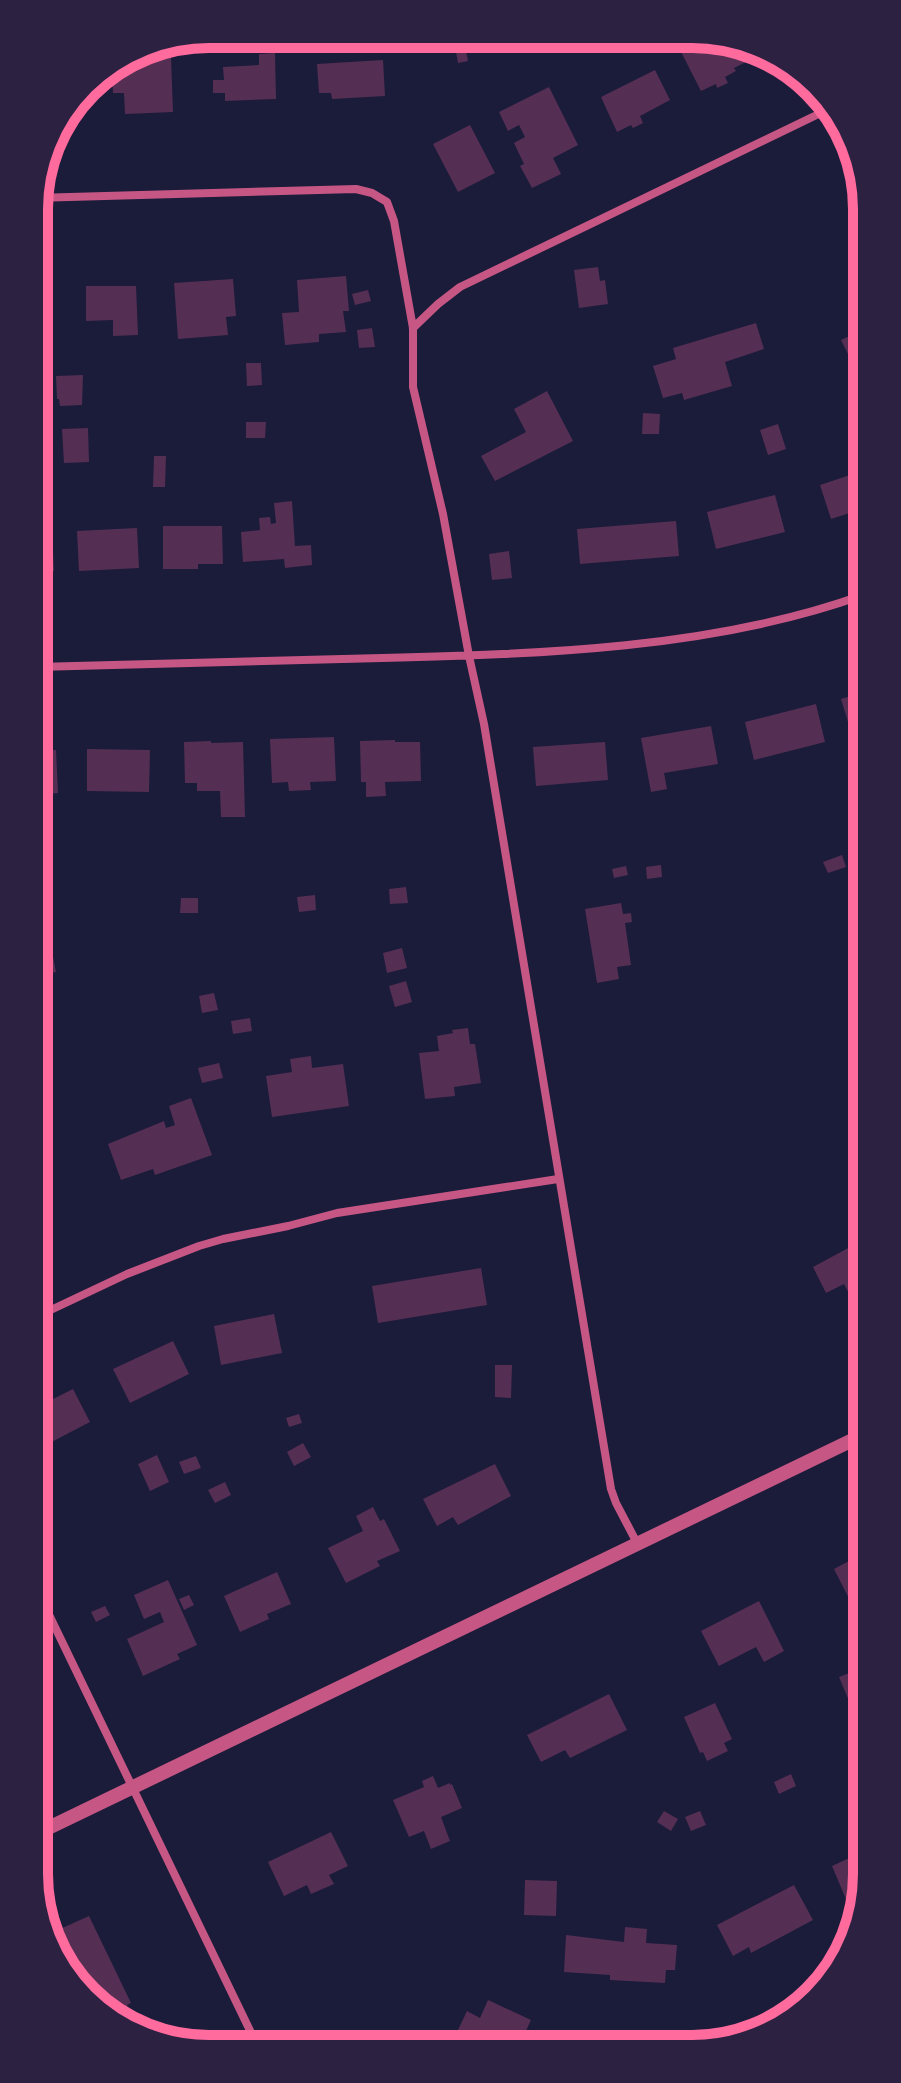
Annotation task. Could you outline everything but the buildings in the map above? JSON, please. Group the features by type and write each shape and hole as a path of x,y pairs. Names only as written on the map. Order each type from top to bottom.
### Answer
{"street":[{"path":"413,328 460,287 821,113"},
{"path":"48,198 356,189 372,193 387,202 394,221 413,328 413,387 443,514 484,724 611,1489 637,1543"},
{"path":"48,667 469,656 579,649 680,638 771,622 853,599"},
{"path":"48,1311 127,1274 223,1239 337,1213 558,1179"},
{"path":"48,1828 853,1440"},
{"path":"48,1613 252,2035"}]}
